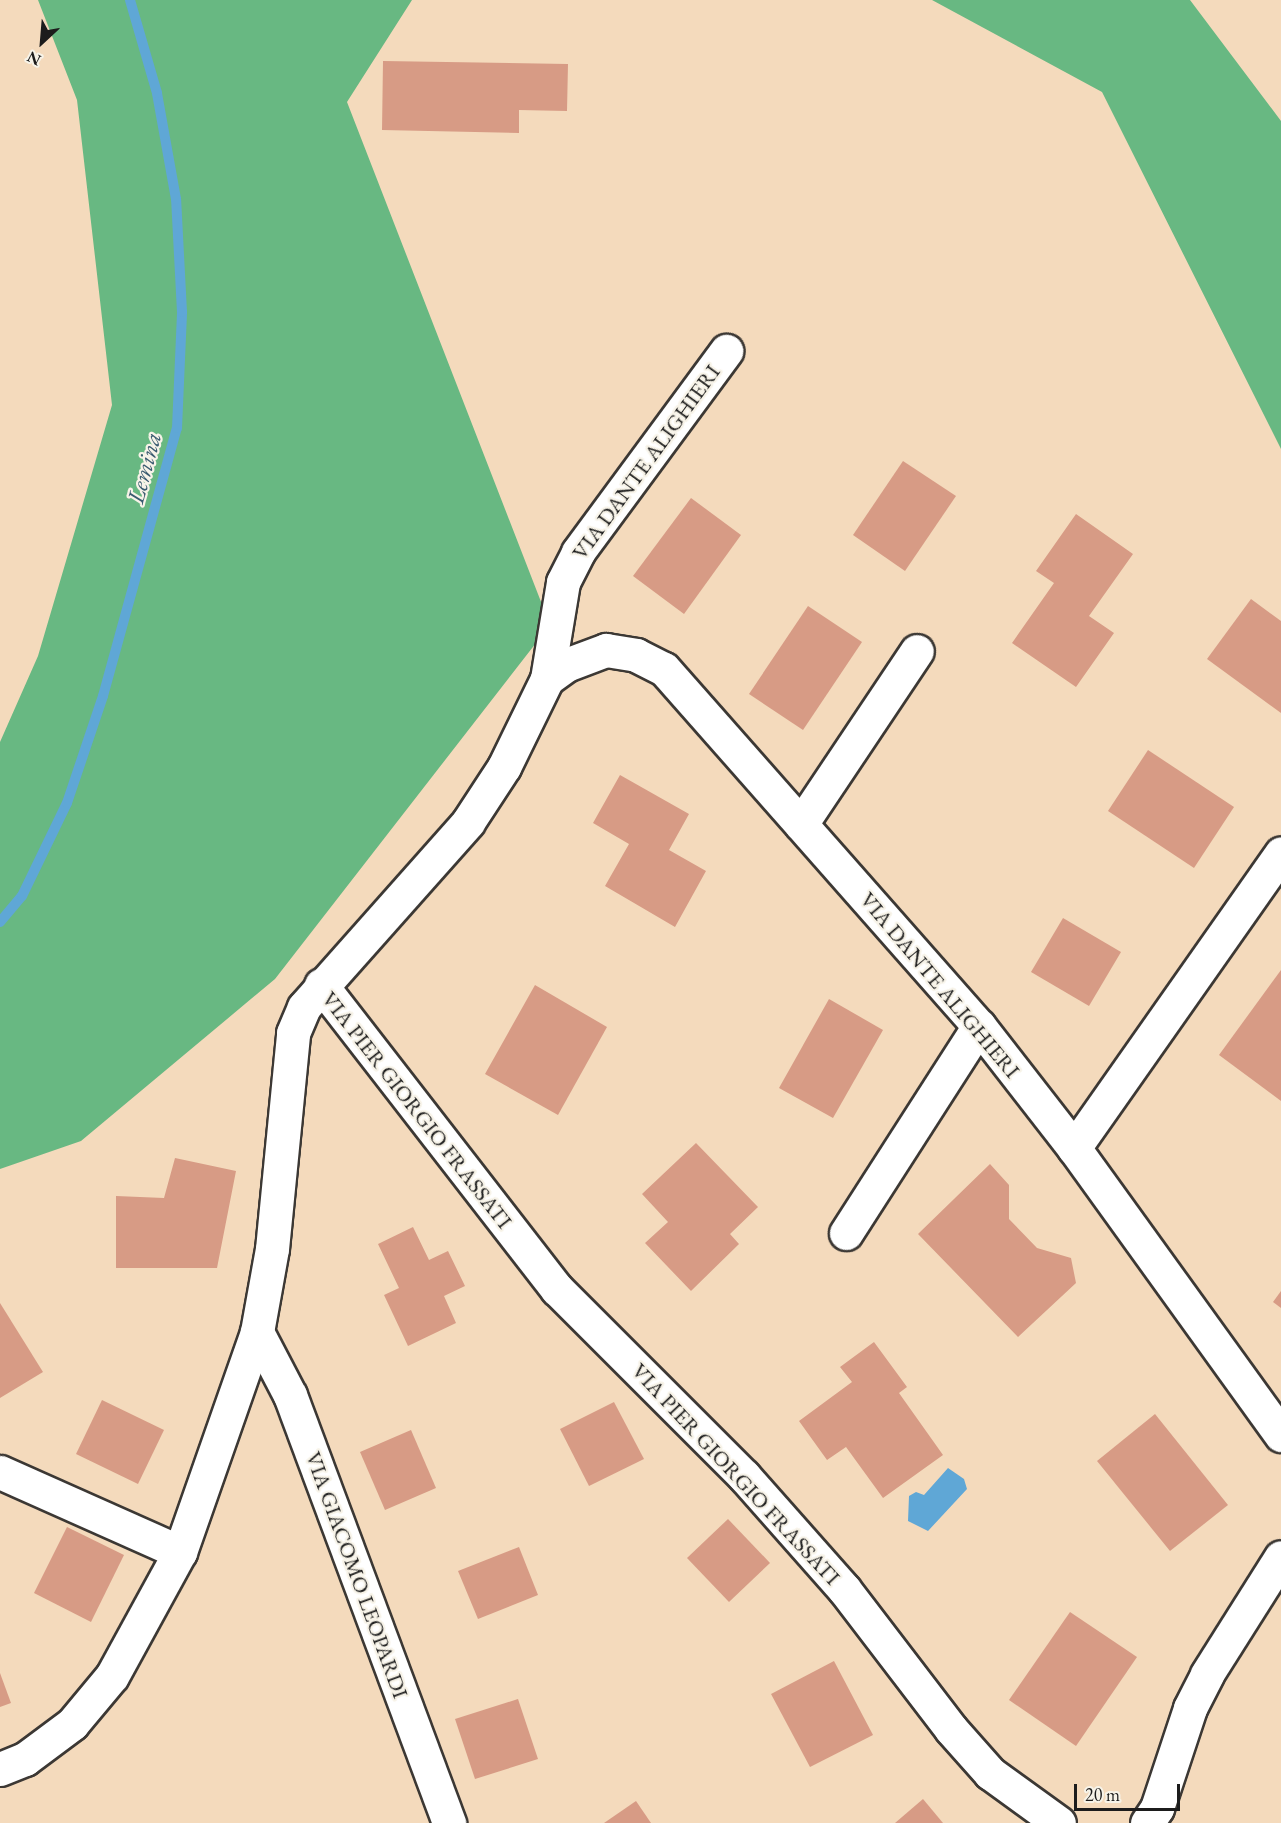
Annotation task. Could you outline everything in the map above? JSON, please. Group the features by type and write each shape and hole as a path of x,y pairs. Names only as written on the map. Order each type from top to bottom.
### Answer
{"street":[{"name":"VIA DANTE ALIGHIERI","path":"321,986 386,919 468,822 504,766 547,679 563,582 578,552 726,351"},
{"name":"VIA DANTE ALIGHIERI","path":"547,679 566,665 606,651 636,655 664,669 979,1026 1074,1148 1281,1435"},
{"path":"801,824 917,651"},
{"path":"1074,1148 1281,854"},
{"name":"VIA PIER GIORGIO FRASSATI","path":"0,1769 25,1760 72,1724 105,1684 180,1552 257,1332 272,1249 293,1033 304,1007 321,986 557,1289 760,1494 844,1589 951,1729 990,1773 1059,1823"},
{"path":"846,1233 979,1026"},
{"name":"VIA GIACOMO LEOPARDI","path":"257,1332 290,1395 449,1823"},
{"path":"0,1472 180,1552"},
{"path":"1147,1823 1156,1808 1190,1708 1203,1682 1281,1557"}],"green space":[{"path":"38,0 412,0 347,102 550,625 275,979 81,1141 0,1169 0,742 38,656 112,405 77,100"},
{"path":"932,0 1190,0 1281,121 1281,449 1102,92"}],"water":[{"path":"948,1468 964,1479 967,1489 928,1531 908,1521 909,1496 916,1492 924,1495"}],"building":[{"path":"383,61 568,64 567,111 519,110 519,133 382,130"},
{"path":"903,461 956,496 905,571 853,535"},
{"path":"691,498 741,535 684,614 633,576"},
{"path":"1076,514 1133,554 1089,616 1114,633 1076,687 1012,643 1054,583 1036,571"},
{"path":"1251,599 1281,621 1281,713 1207,659"},
{"path":"808,606 862,642 803,730 749,694"},
{"path":"1148,750 1234,807 1194,868 1108,811"},
{"path":"620,775 689,814 669,850 706,871 675,927 605,886 629,844 593,823"},
{"path":"1063,918 1121,952 1089,1006 1031,972"},
{"path":"1281,970 1281,1101 1219,1055"},
{"path":"535,985 607,1027 558,1115 485,1074"},
{"path":"829,999 883,1030 833,1118 779,1088"},
{"path":"696,1143 758,1207 730,1234 739,1244 691,1291 645,1243 668,1222 642,1194"},
{"path":"175,1158 236,1171 217,1268 116,1268 116,1196 164,1198"},
{"path":"990,1164 1009,1185 1009,1219 1037,1248 1071,1258 1076,1283 1018,1337 918,1234"},
{"path":"413,1227 429,1260 448,1251 465,1286 444,1296 456,1323 408,1346 384,1295 399,1288 378,1244"},
{"path":"1281,1291 1281,1308 1273,1302"},
{"path":"0,1303 43,1372 0,1398"},
{"path":"874,1342 907,1387 899,1393 943,1455 883,1498 846,1447 827,1460 799,1421 852,1382 840,1367"},
{"path":"102,1400 164,1430 138,1484 76,1454"},
{"path":"614,1402 644,1459 589,1486 560,1429"},
{"path":"1155,1414 1228,1505 1170,1551 1097,1461"},
{"path":"411,1430 436,1488 385,1510 360,1452"},
{"path":"728,1519 770,1563 729,1602 687,1558"},
{"path":"67,1527 124,1555 91,1622 34,1593"},
{"path":"519,1547 538,1595 478,1619 458,1571"},
{"path":"1070,1612 1137,1657 1076,1746 1009,1700"},
{"path":"834,1661 873,1735 810,1767 771,1694"},
{"path":"0,1673 11,1703 0,1707"},
{"path":"518,1699 538,1759 475,1779 455,1719"},
{"path":"923,1799 943,1823 895,1823"},
{"path":"636,1801 651,1823 604,1823"}],"waterway":[{"name":"Lemina","path":"0,922 22,896 67,803 103,696 177,428 182,312 176,199 157,93 130,0"}]}
